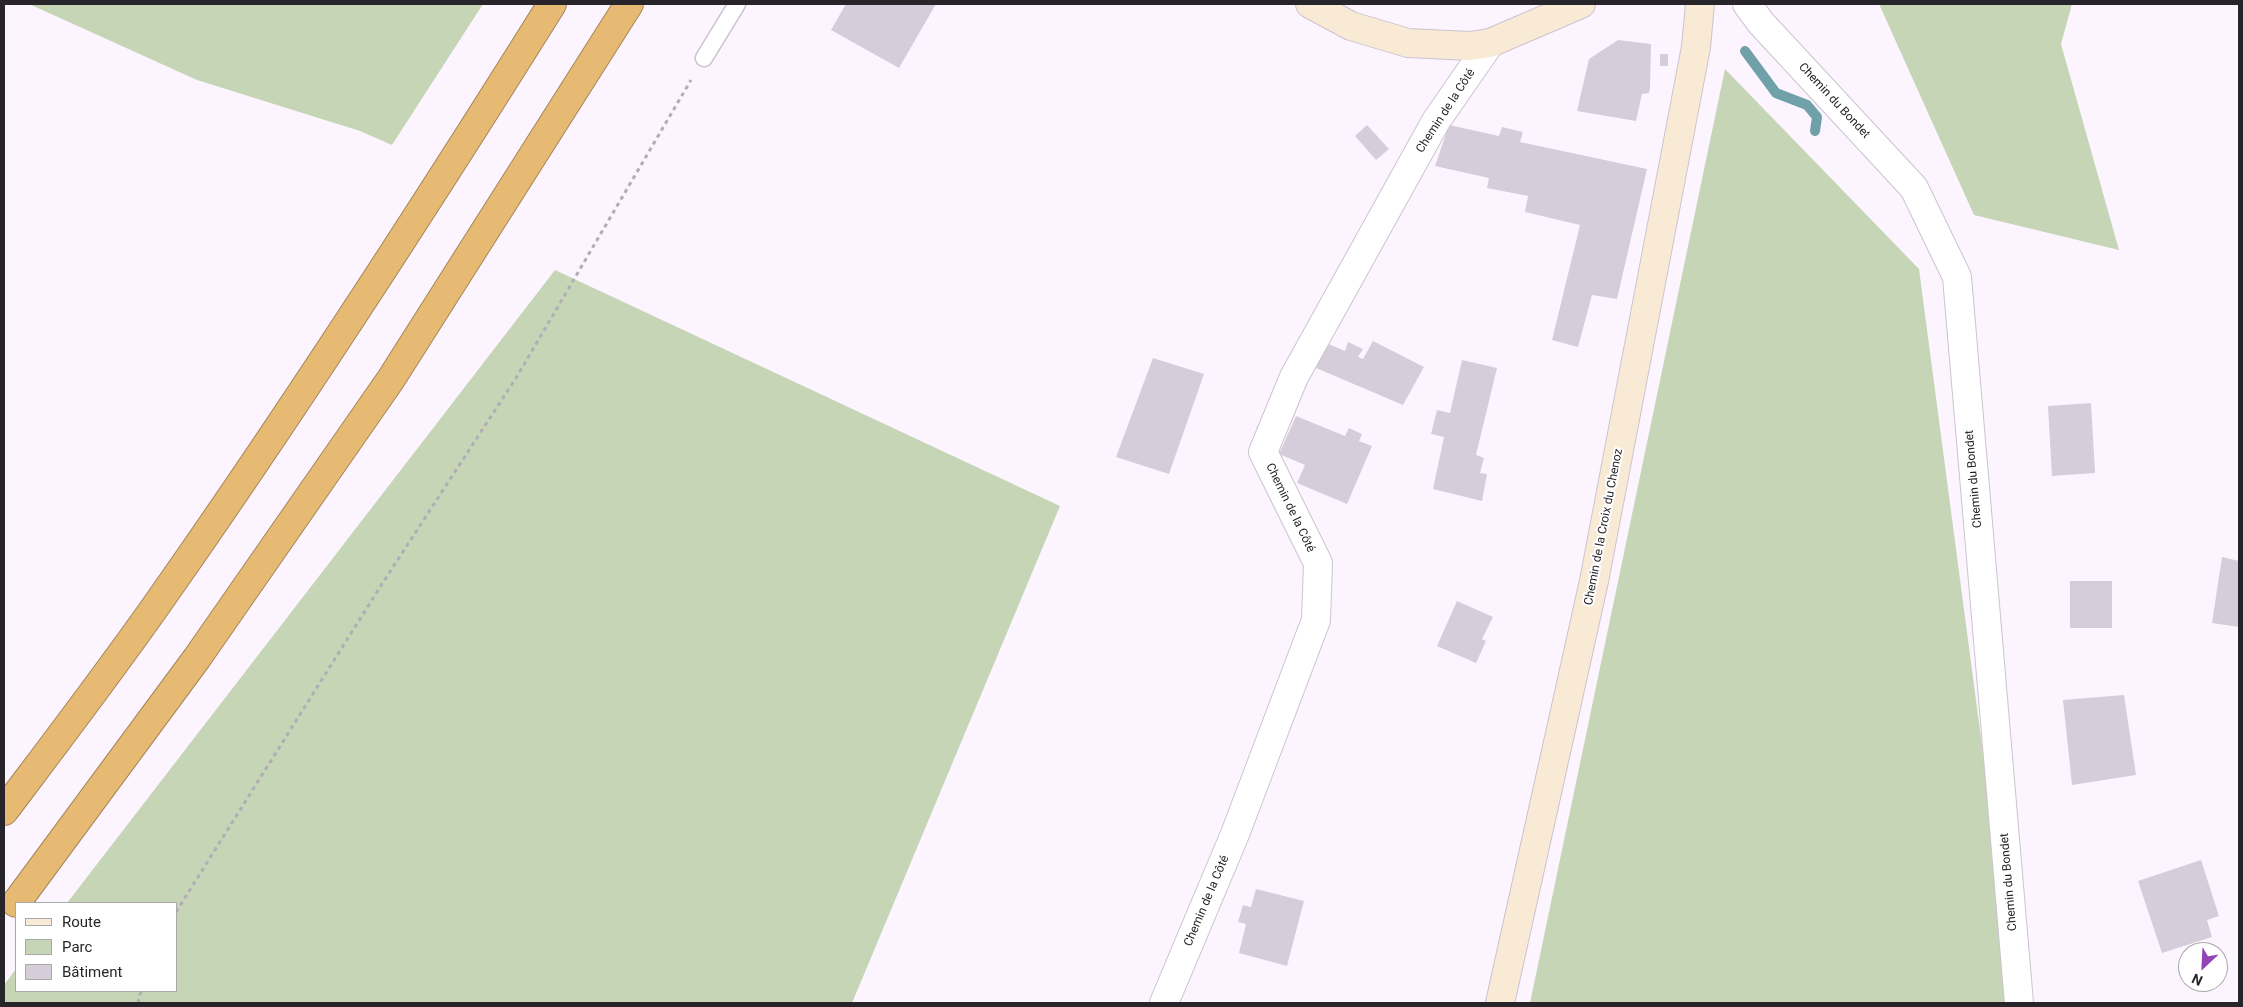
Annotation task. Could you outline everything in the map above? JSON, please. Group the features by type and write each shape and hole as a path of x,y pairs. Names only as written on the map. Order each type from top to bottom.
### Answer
{"highway":[{"path":"4,811 166,592 250,470 438,186 552,4"},
{"path":"17,902 197,658 392,379 629,4"},
{"path":"4,920 15,904"}],"street":[{"path":"1310,4 1351,26 1408,43 1470,46 1490,43 1582,4"},
{"name":"Chemin de la Croix du Chenoz","path":"1684,4 1696,48"},
{"name":"Chemin de la Croix du Chenoz","path":"1500,1003 1594,581 1696,48 1700,4"},
{"name":"Chemin du Bondet","path":"1732,4 1754,13 1914,188 1957,277 2019,1003"},
{"name":"Chemin de la Côté","path":"1164,1003 1235,834 1316,620 1318,564 1263,452 1294,377 1436,121 1490,43"}],"lane":[{"path":"704,58 737,4"}],"path":[{"path":"178,909 380,587 516,378 704,58"}],"green space":[{"path":"29,4 483,4 392,145 360,131 197,80"},
{"path":"1879,4 2072,4 2061,44 2119,250 1974,215"},
{"path":"1725,69 1919,269 2016,1003 1530,1003"},
{"path":"555,270 1060,506 852,1003 4,1003 4,985 15,970 15,992 178,992 178,902 68,902"}],"building":[{"path":"846,4 936,4 899,68 831,30"},
{"path":"1618,40 1651,44 1650,88 1649,93 1642,94 1636,121 1577,111 1589,59"},
{"path":"1660,54 1668,54 1668,66 1660,66"},
{"path":"1367,125 1389,149 1376,160 1355,136"},
{"path":"1449,125 1499,136 1502,127 1523,132 1520,142 1647,169 1617,299 1592,295 1578,347 1552,340 1580,225 1525,212 1528,196 1487,188 1489,178 1435,166"},
{"path":"1373,341 1424,367 1403,405 1316,368 1326,343 1345,351 1348,342 1363,349 1358,357 1363,359"},
{"path":"1153,358 1204,374 1169,474 1116,457"},
{"path":"1462,360 1497,368 1476,455 1484,458 1480,473 1487,474 1482,501 1433,489 1444,437 1431,434 1437,410 1450,413"},
{"path":"2091,403 2095,473 2052,476 2048,406"},
{"path":"1296,416 1345,436 1349,428 1362,434 1359,441 1372,446 1347,504 1297,483 1305,465 1279,454"},
{"path":"2222,557 2239,561 2239,627 2212,623"},
{"path":"2070,581 2112,581 2112,628 2070,628"},
{"path":"1457,601 1493,617 1482,639 1486,641 1476,663 1437,646"},
{"path":"2124,695 2136,775 2072,785 2063,700"},
{"path":"2201,860 2219,916 2207,920 2212,937 2196,942 2178,942 2178,948 2162,953 2138,881"},
{"path":"1256,889 1304,901 1287,966 1239,953 1246,924 1238,922 1243,905 1251,907"}],"waterway":[{"path":"1745,51 1776,93 1807,105 1817,117 1815,131"}]}
